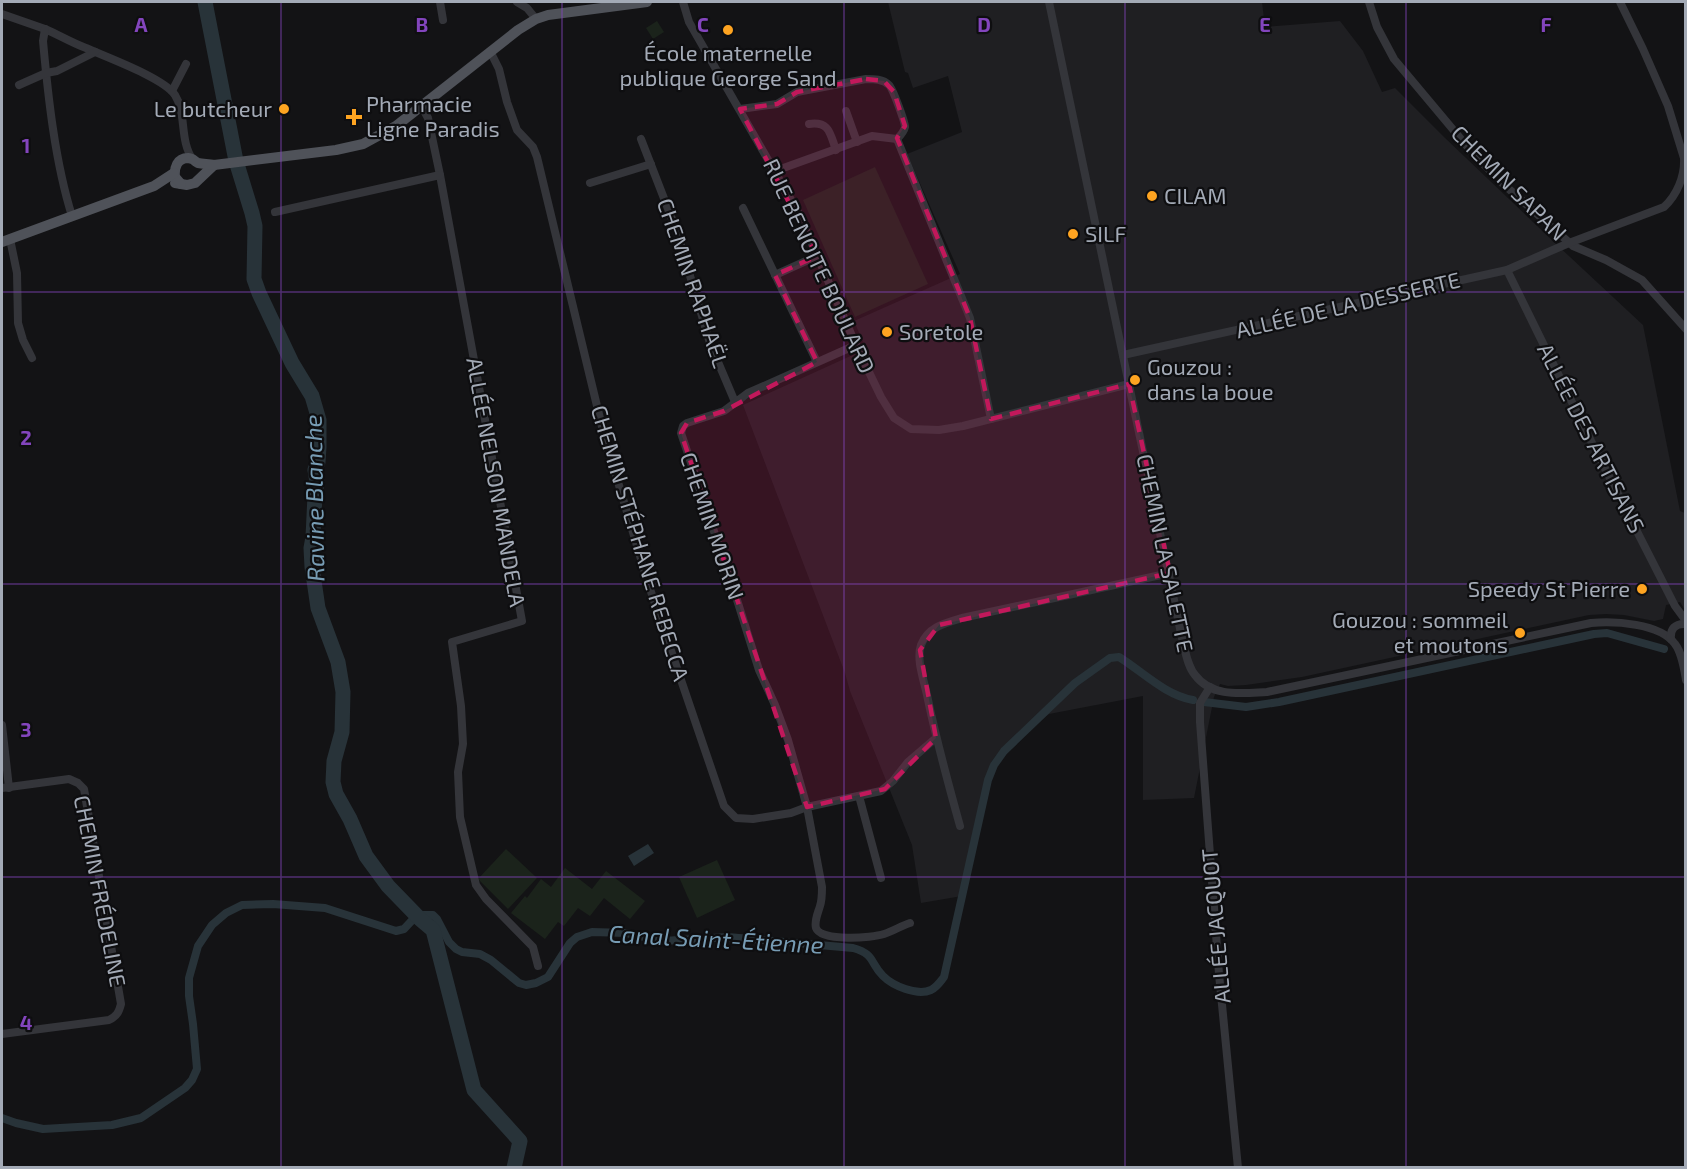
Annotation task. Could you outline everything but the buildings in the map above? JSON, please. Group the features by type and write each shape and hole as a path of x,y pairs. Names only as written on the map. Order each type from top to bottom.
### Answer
{"main road":[{"path":"182,184 174,173 179,161 185,159 214,165 336,150 363,144 396,126 490,51 536,19 548,15 648,2"},
{"path":"195,161 200,169 200,177"},
{"path":"6,240 154,186 174,183 191,185 214,165"},
{"path":"154,186 174,173"}],"street":[{"path":"440,2 443,20"},
{"path":"517,2 527,8 536,19"},
{"name":"RUE BENOITE BOULARD","path":"683,2 689,22 798,212 856,345 881,397 894,418 911,429 942,430 991,419"},
{"name":"CHEMIN LA SALETTE","path":"1049,2 1188,661 1195,676 1210,687"},
{"name":"CHEMIN SAPAN","path":"1369,2 1377,27 1394,59 1471,151 1569,243 1578,249 1616,264 1642,280 1686,329"},
{"name":"ALLÉE DE LA DESSERTE","path":"1123,355 1507,270 1569,243 1664,207 1670,202 1678,188 1685,167 1684,158 1668,106 1620,2"},
{"path":"2,14 45,29 146,75 172,91 180,108 187,149 195,161"},
{"path":"45,29 43,41 46,73 60,163 72,216"},
{"name":"CHEMIN STÉPHANE REBECCA","path":"490,51 499,69 517,130 533,147 537,157 604,435 649,586 724,806 734,818 745,820 791,813 807,807 885,789 908,762 936,738"},
{"path":"19,85 46,73 57,71 95,52"},
{"path":"172,91 186,64"},
{"path":"740,109 777,104 797,92 877,79 890,85 894,92 905,126 897,139"},
{"name":"ALLÉE NELSON MANDELA","path":"422,105 428,118 440,175 522,621 452,642 461,706 463,744 458,772 460,817 476,885 486,899 533,948 538,966"},
{"path":"846,111 857,142"},
{"path":"809,124 818,123 825,126 829,130 836,150"},
{"path":"179,161 183,134"},
{"path":"775,171 872,136 897,139"},
{"name":"CHEMIN RAPHAËL","path":"641,139 677,232 710,343 735,402"},
{"path":"897,139 970,318 991,419 1130,384"},
{"path":"590,183 651,164"},
{"path":"276,212 440,175"},
{"path":"743,208 817,362"},
{"path":"6,240 17,273 17,318 23,340 32,358"},
{"path":"776,275 817,256"},
{"name":"ALLÉE DES ARTISANS","path":"1507,270 1592,443 1675,606 1686,623"},
{"name":"CHEMIN MORIN","path":"856,345 748,393 724,411 687,423 683,426 681,433 759,670 788,740 807,807 822,887 822,900 816,926 820,933 830,936 866,937 884,934 910,923"},
{"path":"960,826 936,738 920,665 920,650 926,636 939,625 962,618 1170,573"},
{"name":"ALLÉE DES ARTISANS","path":"1675,606 1675,626 1671,633 1678,644"},
{"path":"1210,687 1227,693 1267,692 1591,623 1623,623 1654,630 1678,644 1685,666"},
{"path":"1654,630 1686,623"},
{"path":"1686,658 1686,680"},
{"name":"ALLÉE JACQUOT","path":"1210,687 1200,703 1200,722 1219,974 1238,1167"},
{"name":"CHEMIN FRÉDELINE","path":"2,725 5,788 69,779 84,789 121,1004 119,1012 109,1020 2,1034"},
{"path":"859,796 881,878"}],"highlighted area":[{"path":"866,79 884,81 894,92 905,126 897,138 970,318 991,419 1129,384 1170,573 939,625 920,650 936,738 885,789 807,807 681,433 687,423 724,411 817,362 775,275 817,256 740,109 777,104 797,92"}],"shaded area":[{"path":"888,2 1262,2 1265,27 1340,21 1363,51 1382,92 1395,88 1643,325 1680,511 1685,513 1685,610 1680,602 1666,605 1663,619 1654,621 1624,615 1589,615 1302,677 1246,685 1220,684 1214,697 1194,798 1143,800 1143,696 1049,714 999,752 992,761 984,783 962,896 921,903 912,845 850,691 743,405 866,349 854,321 960,274 907,154 962,132 948,76 913,88 908,73 905,72"},
{"path":"657,21 664,32 653,39 646,28"},
{"path":"875,167 928,284 855,317 803,200"},
{"path":"648,844 654,853 634,866 628,856"},
{"path":"506,849 537,878 508,909 478,879"},
{"path":"717,860 735,900 697,918 679,877"},
{"path":"565,868 592,889 606,871 645,901 630,919 604,898 590,916 578,908 564,926 558,922 545,939 511,913 525,896 527,898 541,879 551,887"}],"waterway":[{"name":"Ravine Blanche","path":"205,2 236,161 255,226 254,279 292,363 312,396 319,420 318,462 315,470 317,482 311,548 318,608 338,662 343,692 342,732 334,761 333,782 336,794 366,856 388,886 433,930 474,1090 520,1141 514,1168"},
{"name":"Canal Saint-Étienne","path":"1204,702 1246,707 1279,702 1594,634 1607,633 1664,649"},
{"name":"Canal Saint-Étienne","path":"2,1118 43,1129 112,1125 141,1118 185,1088 197,1069 189,978 198,946 212,925 226,913 242,905 273,904 325,908 396,931 404,929 417,915 433,915 449,942 456,949 480,954 519,983 526,985 548,977 570,943 577,937 592,932 626,933 663,941 728,937 853,948 869,956 883,976 893,983 912,991 931,990 944,977 988,780 994,765 1004,751 1075,683 1110,658 1119,657 1164,688 1193,700"}],"place":[{"name":"École maternelle publique George Sand","path":"728,30"},
{"name":"Le butcheur","path":"284,109"},
{"name":"Pharmacie Ligne Paradis","path":"354,117"},
{"name":"CILAM","path":"1152,196"},
{"name":"SILF","path":"1073,234"},
{"name":"Soretole","path":"887,332"},
{"name":"Gouzou : dans la boue","path":"1135,380"},
{"name":"Speedy St Pierre","path":"1642,589"},
{"name":"Gouzou : sommeil et moutons","path":"1520,633"}]}
